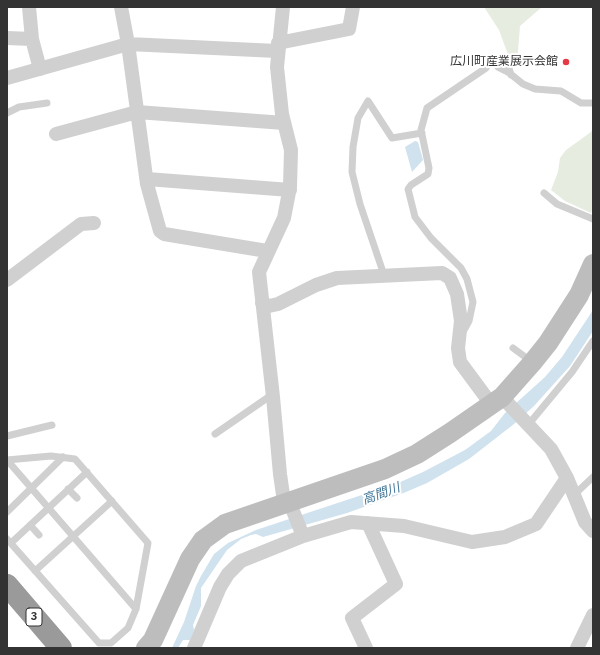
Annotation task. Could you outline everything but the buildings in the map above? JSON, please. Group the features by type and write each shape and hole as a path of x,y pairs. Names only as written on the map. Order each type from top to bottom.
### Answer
{"highway":[{"name":"3","path":"7,585 61,648"}],"street":[{"path":"29,7 32,39 40,69"},
{"path":"121,7 128,44 146,179 160,231 164,234 267,251"},
{"path":"283,7 277,47 277,67 284,123 291,150 290,190 284,218 267,251 259,272 273,394 280,474 289,504 302,533"},
{"path":"7,78 128,44 277,47 349,29 353,7"},
{"path":"7,38 32,39"},
{"path":"56,134 137,112 284,123"},
{"path":"146,179 290,190"},
{"path":"7,280 81,224 94,223"},
{"path":"146,648 153,640 190,559 203,540 225,524 289,504 385,469 417,454 500,401 548,343 579,295 593,264"},
{"path":"262,303 269,306 278,304 316,285 337,278 442,273 450,278 458,294 461,321 459,340 460,362 500,401 526,422 551,449 574,495 585,522 593,531"},
{"path":"194,648 220,587 228,574 241,561 302,533 351,522 404,526 472,542 505,537 536,524 566,478"},
{"path":"366,648 352,618 396,584 368,523"},
{"path":"577,648 593,614"}],"lane":[{"path":"506,58 512,75"},
{"path":"498,67 512,75 523,84 534,88 561,91 581,103 593,104"},
{"path":"459,340 469,321 474,302 467,279 461,268 431,238 415,217 408,189 411,185 428,174 429,168 422,133 427,108 486,68"},
{"path":"384,275 360,204 352,172 353,147 358,118 368,101 392,138 422,133"},
{"path":"7,112 19,107 47,103"},
{"path":"544,193 557,204 593,219"},
{"path":"526,422 572,372 593,342"},
{"path":"513,348 532,363"},
{"path":"215,434 273,394"},
{"path":"7,436 52,425"},
{"path":"7,460 51,456 75,458 148,543 136,609 128,628 111,643 98,643 9,541 30,526 87,472"},
{"path":"7,512 64,457"},
{"path":"7,460 50,507 136,609"},
{"path":"574,495 593,477"},
{"path":"68,489 77,498"},
{"path":"35,571 112,501"},
{"path":"30,526 39,535"}],"shaded area":[{"path":"484,7 542,7 520,26 517,63 511,63 499,30"},
{"path":"593,128 593,207 591,213 565,201 551,190 558,172 560,158 566,150 591,132"}],"water":[{"path":"415,141 418,142 423,160 412,172 405,147"},
{"name":"高間川","path":"593,310 593,331 570,366 534,406 514,424 469,459 427,483 406,492 347,513 263,537 256,534 251,535 241,539 227,550 201,588 201,606 193,625 194,630 190,640 183,640 178,648 172,648 184,622 196,586 214,554 228,543 256,530 398,483 465,450 491,431 505,413 545,377 562,357"}],"place":[{"name":"広川町産業展示会館","path":"566,62"}]}
